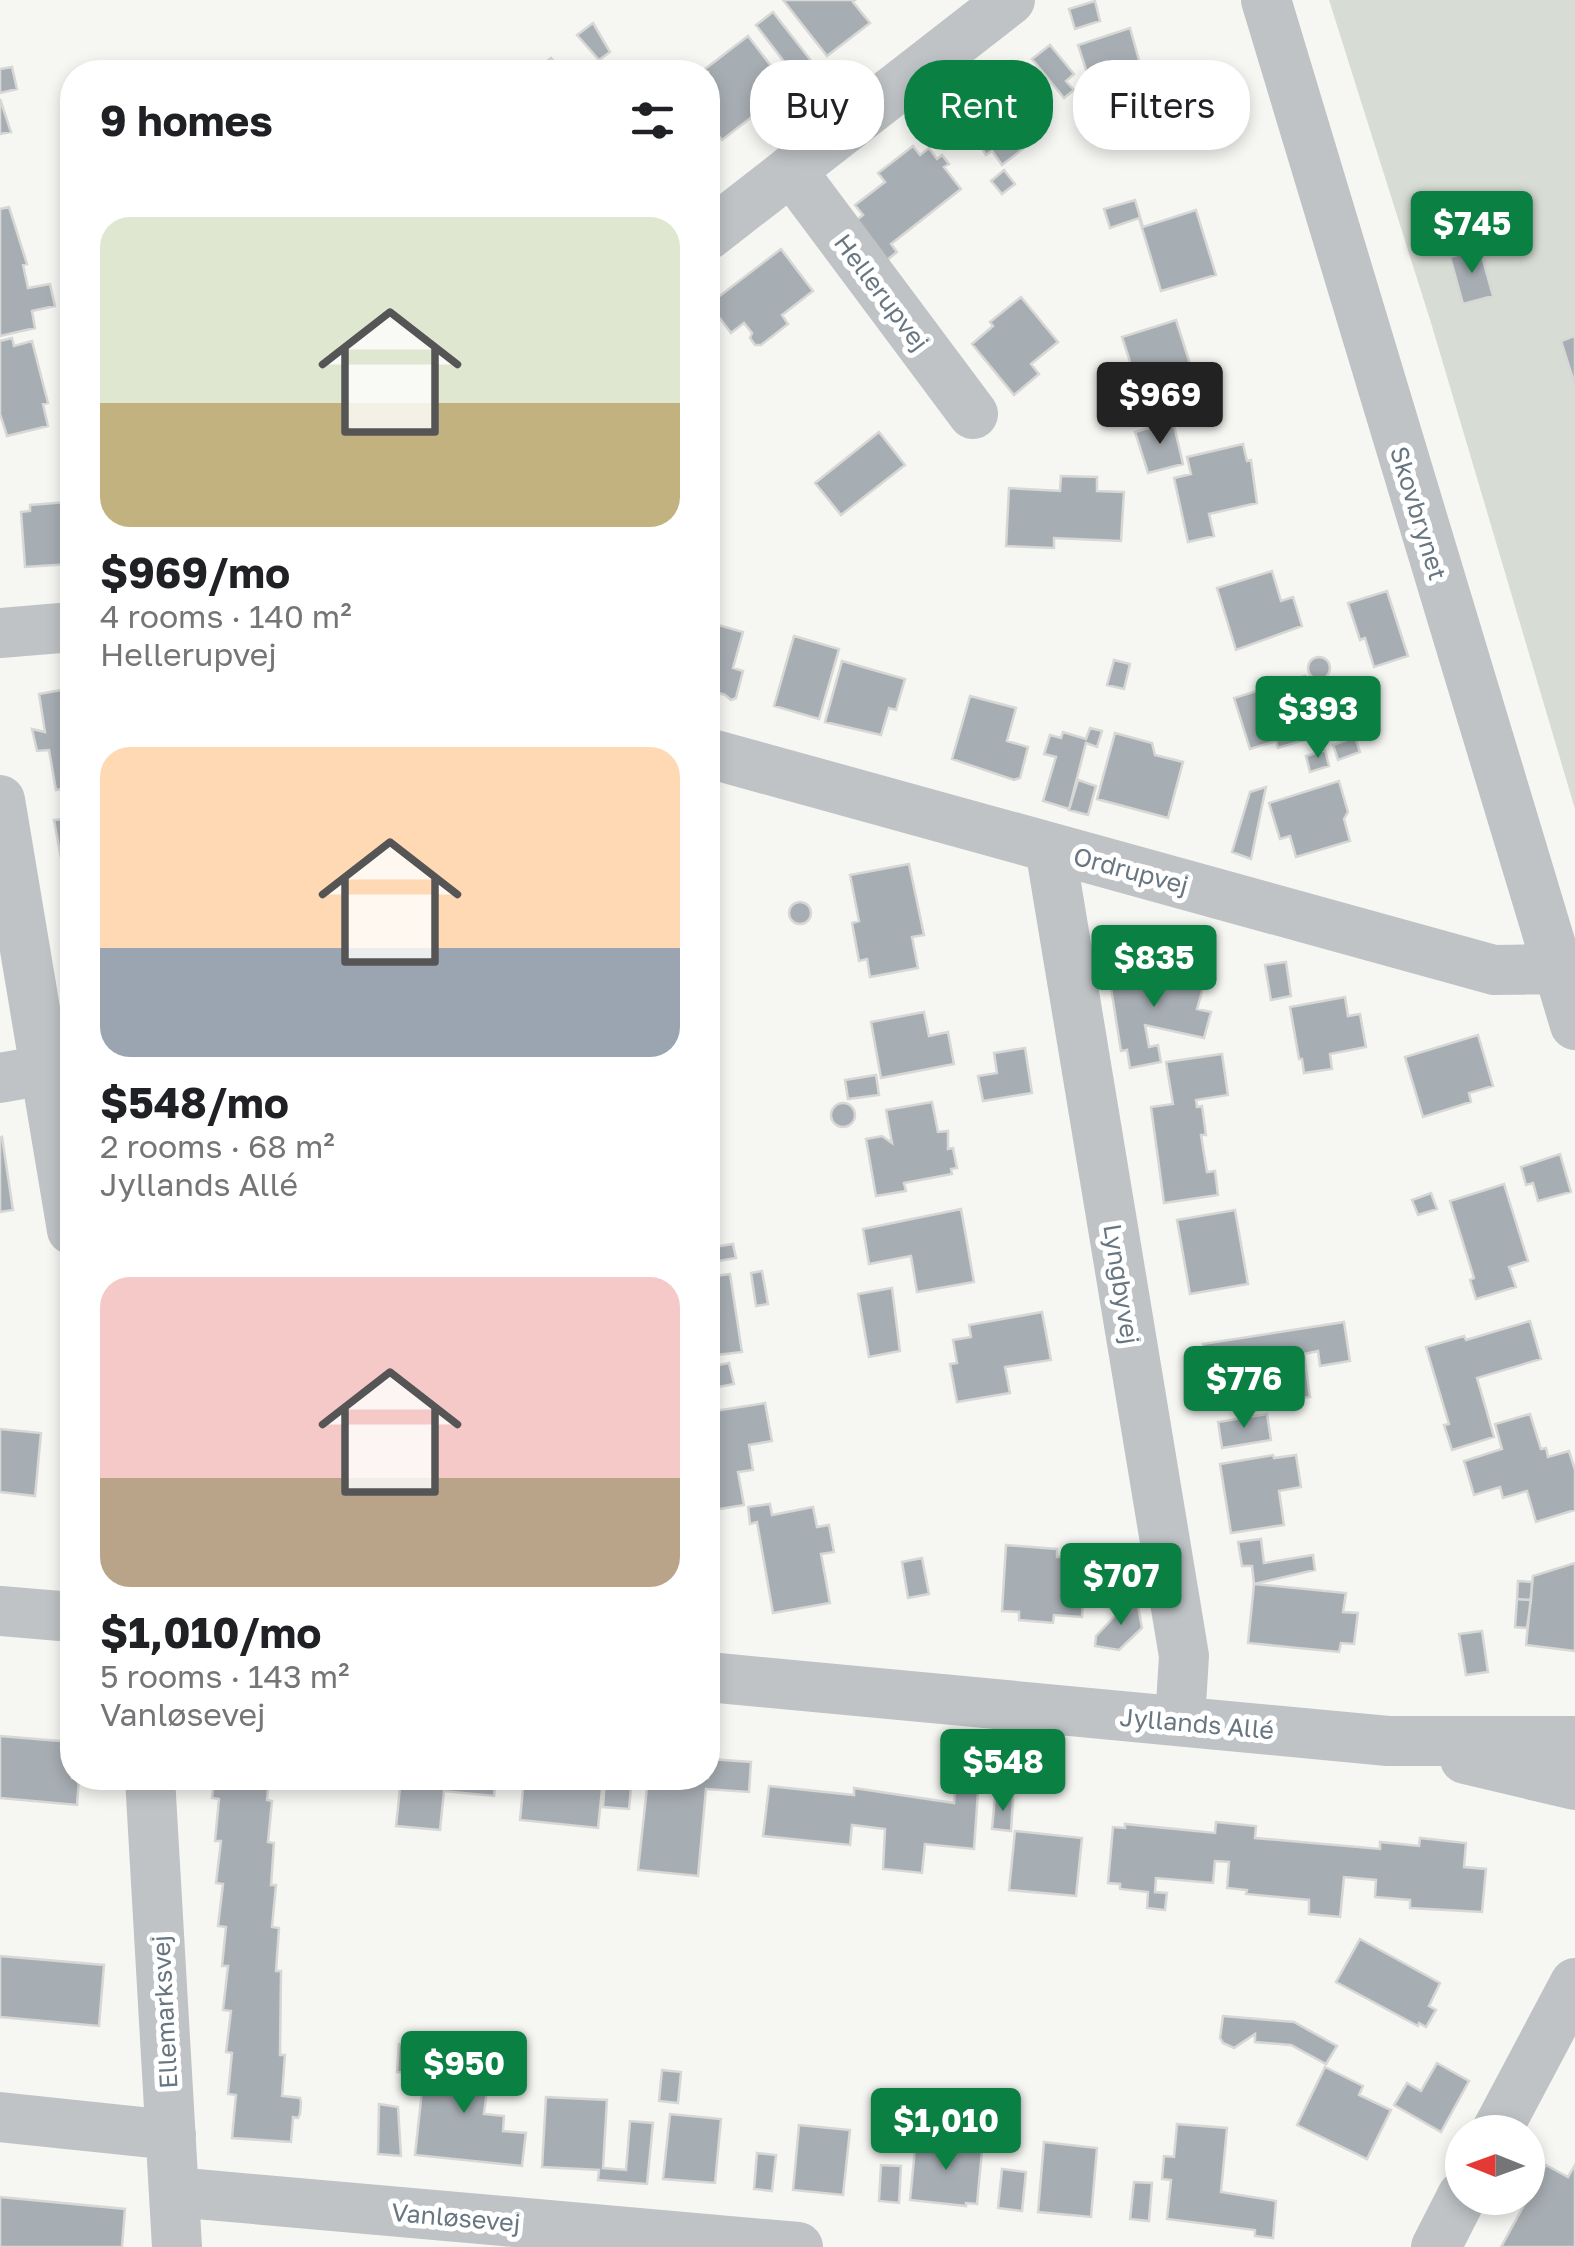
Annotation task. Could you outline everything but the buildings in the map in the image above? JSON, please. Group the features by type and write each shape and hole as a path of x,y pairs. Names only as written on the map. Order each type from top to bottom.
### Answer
{"street":[{"path":"720,225 1010,0"},
{"name":"Skovbrynet","path":"1266,0 1575,1025"},
{"name":"Hellerupvej","path":"791,170 973,414"},
{"path":"0,634 60,628"},
{"name":"Ordrupvej","path":"720,756 1494,970 1556,969"},
{"path":"0,800 23,1074 60,1192"},
{"name":"Lyngbyvej","path":"1050,848 1184,1656 1180,1722"},
{"path":"4,1611 60,1616"},
{"name":"Jyllands Allé","path":"720,1678 1388,1741 1575,1741"},
{"name":"Jyllands Allé","path":"1388,1741 1575,1785"},
{"name":"Ellemarksvej","path":"151,1790 178,2247"},
{"path":"1505,2115 1575,1982"},
{"path":"0,2117 170,2136"},
{"name":"Vanløsevej","path":"174,2192 798,2247"},
{"path":"1436,2247 1452,2215"}],"shaded area":[{"path":"1329,0 1575,0 1575,809 1432,326"}]}
